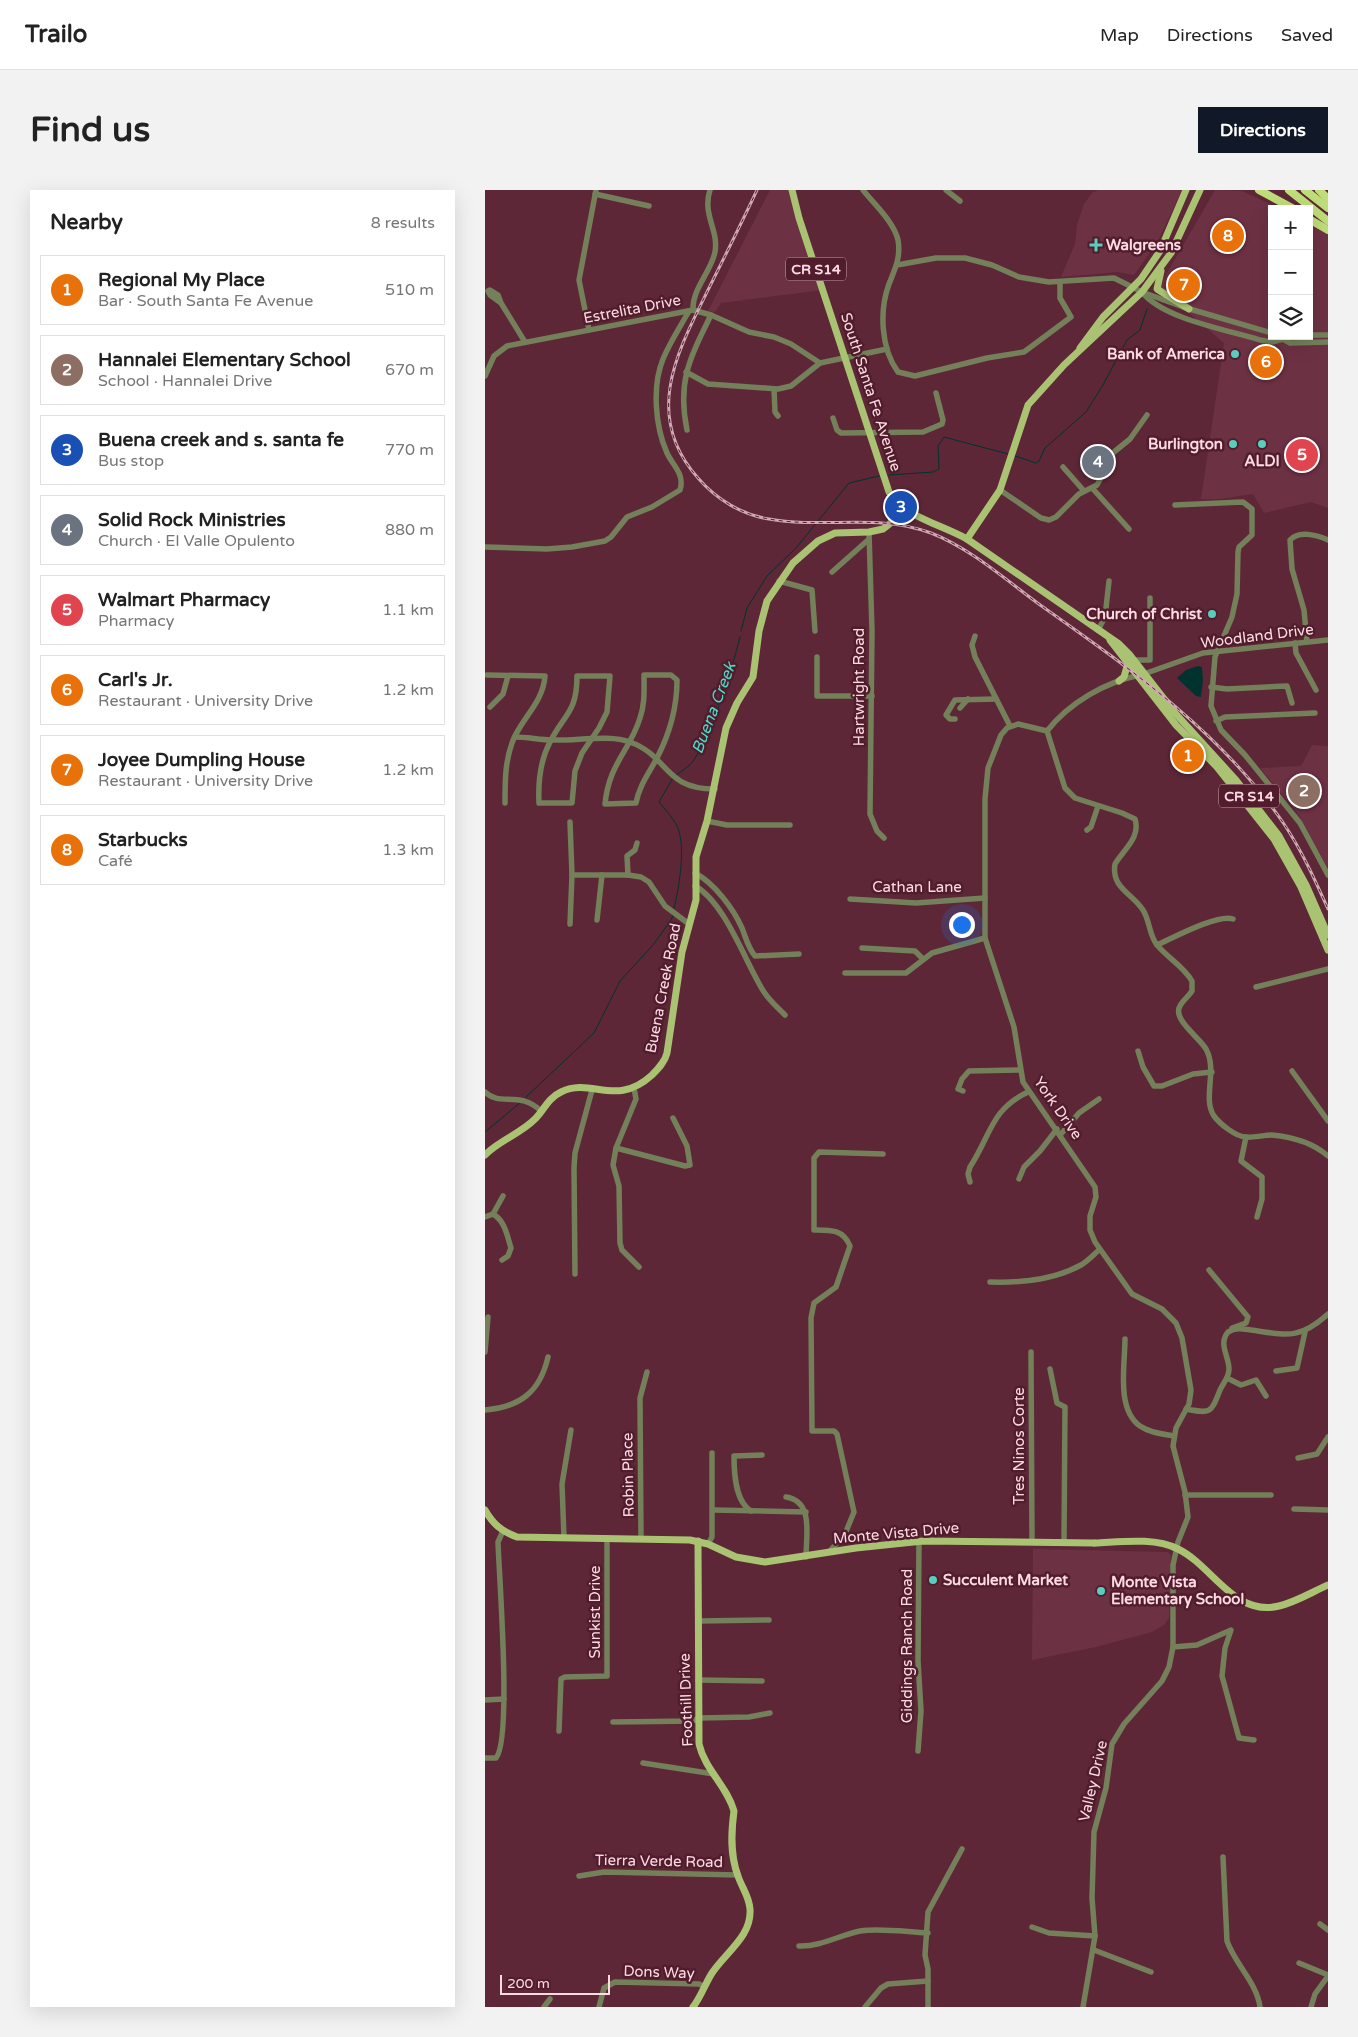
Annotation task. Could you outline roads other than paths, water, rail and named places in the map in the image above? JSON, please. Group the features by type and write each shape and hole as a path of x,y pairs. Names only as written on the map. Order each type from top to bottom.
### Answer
{"highway":[{"path":"1259,190 1287,205"},
{"path":"1289,190 1328,221"},
{"path":"1305,190 1328,208"},
{"path":"1319,190 1328,199"},
{"path":"1313,221 1328,230"}],"main road":[{"name":"South Santa Fe Avenue","path":"793,190 799,218 889,492 901,508"},
{"path":"1074,356 1099,322 1141,279 1160,251 1186,190"},
{"path":"967,539 1000,490 1028,405 1074,356 1143,292 1171,253 1200,190"},
{"path":"1161,269 1157,289 1189,309"},
{"name":"Buena Creek Road","path":"634,1088 658,1069 666,1057 669,1024 689,924 696,900 695,873 697,854 715,788 726,728 737,703 753,677 763,614 779,581 793,563 821,539 841,532 869,536 889,526 901,508"},
{"name":"CR S14","path":"901,508 967,539 1109,639 1143,675 1182,728 1196,736 1235,779 1283,841 1306,885 1328,935"},
{"path":"1119,681 1124,677 1131,662"},
{"name":"CR S14","path":"1143,675 1176,725 1217,767 1274,839 1301,887 1328,950"},
{"path":"485,1155 499,1142 533,1121 555,1095 562,1091 592,1090 615,1092 634,1088"},
{"path":"485,1510 492,1523 503,1531"},
{"name":"Monte Vista Drive","path":"503,1531 517,1536 698,1541 736,1557 755,1561 775,1562 829,1552 919,1542 1032,1540 1064,1543 1149,1542 1178,1549 1199,1562 1233,1595 1243,1603 1255,1608 1281,1605 1328,1585"},
{"name":"Foothill Drive","path":"693,2007 712,1974 738,1942 750,1921 749,1896 733,1861 732,1803 702,1754 698,1680 698,1541"}],"street":[{"path":"485,547 547,549 605,541 611,537 627,517 652,507 680,490 681,478 667,453 661,434 657,390 663,359 691,311 715,252 713,234 707,212 710,190"},
{"path":"863,190 896,234 899,251 897,266 887,292 883,325 887,349 898,372 915,376 987,358 1025,352 1071,317 1060,298 1060,284"},
{"path":"946,190 960,201"},
{"path":"589,330 579,280 596,192 649,206"},
{"path":"897,266 936,258 965,258 992,265 1019,276 1060,284 1114,278 1143,292 1189,309 1268,332"},
{"path":"1143,292 1149,301 1179,316 1260,340 1272,342 1276,340"},
{"path":"501,303 525,342"},
{"name":"Estrelita Drive","path":"485,376 494,356 500,351 525,342 691,311 711,315 749,332 774,337 791,344 820,363"},
{"path":"687,430 682,406 686,372 711,315"},
{"path":"1313,335 1328,336"},
{"path":"1284,340 1290,343 1328,342"},
{"path":"686,372 709,384 774,389 791,386 820,363 845,360 887,349"},
{"path":"774,389 775,412 778,416"},
{"path":"833,418 837,430 841,433 923,432 941,424 943,416 936,393"},
{"path":"1000,490 1046,520 1062,514 1084,491 1093,489 1101,480 1104,464 1109,456 1130,439 1147,415"},
{"path":"1063,467 1084,491"},
{"path":"1093,489 1129,529"},
{"path":"1175,505 1243,502 1252,509 1252,534 1239,547 1238,552 1237,594 1232,617 1217,651 1211,687 1211,706 1221,730 1251,762 1300,823 1328,875"},
{"path":"1307,642 1304,610 1292,569 1290,540 1297,535 1307,534 1328,540"},
{"path":"832,572 869,536"},
{"name":"Hartwright Road","path":"869,536 872,631 870,814 877,831 884,838"},
{"path":"779,581 812,590 815,631"},
{"path":"1098,630 1105,617 1109,581"},
{"path":"1150,660 1151,598"},
{"path":"975,636 972,646 975,657 1010,726 1018,724 1047,731"},
{"name":"Woodland Drive","path":"1143,675 1159,667 1217,651 1328,640"},
{"path":"1295,643 1296,652 1316,690"},
{"path":"817,657 817,696 872,696"},
{"name":"Woodland Drive","path":"1143,675 1190,658"},
{"path":"1131,662 1150,660 1159,667"},
{"path":"487,675 545,676 541,696 515,737 508,754 505,774 505,803"},
{"path":"644,675 673,676 677,680 675,714 657,759 640,788 635,803 605,804 608,781 640,719 643,705 644,675"},
{"path":"1047,731 1073,705 1119,681 1143,675"},
{"path":"490,707 503,694 508,676"},
{"path":"577,676 610,676 607,712 590,740 575,771 572,803 539,803 538,785 544,754 551,740 572,710 577,692 577,676"},
{"path":"1211,687 1227,689 1287,686 1292,703"},
{"path":"960,708 968,699"},
{"path":"955,719 950,719 946,715 954,700 995,699"},
{"path":"1216,721 1225,717 1315,713"},
{"name":"York Drive","path":"1010,726 1001,735 987,776 985,938 1014,1027 1020,1070 1028,1092 1059,1132 1095,1186 1097,1193 1090,1216 1090,1230 1099,1250 1133,1294 1162,1309 1176,1323 1182,1338 1191,1400 1179,1421 1174,1436 1173,1452 1185,1495 1188,1517 1178,1549"},
{"path":"1047,731 1065,788 1075,798 1135,819 1137,831 1115,864 1114,872 1118,885 1145,912 1152,937 1157,945 1192,981 1192,991 1180,1005 1179,1015 1183,1024 1192,1031 1206,1050 1212,1072 1210,1109 1223,1125 1239,1136 1271,1135 1305,1141 1316,1146 1328,1156"},
{"path":"515,737 551,740 610,738 629,741 657,759 674,777 690,787 715,788"},
{"path":"1087,830 1091,826 1098,806"},
{"path":"707,821 727,825 790,825"},
{"path":"570,822 572,876 570,924"},
{"path":"628,875 627,856 635,850 637,843"},
{"path":"695,873 706,880 720,896 741,926 755,956 799,954"},
{"path":"597,920 602,875"},
{"path":"572,876 628,875 641,877 649,882 665,906 689,924"},
{"path":"695,886 703,890 731,929 764,992 785,1015"},
{"name":"Cathan Lane","path":"850,899 916,903 985,898"},
{"path":"1157,945 1214,921 1227,918 1233,919"},
{"path":"845,973 906,973 932,953 985,938"},
{"path":"861,948 915,951 923,959"},
{"path":"1256,987 1328,969"},
{"path":"1138,1051 1143,1067 1154,1086 1162,1086 1193,1074 1212,1072"},
{"path":"963,1091 958,1089 962,1079 969,1071 1020,1070"},
{"path":"1292,1071 1328,1121"},
{"path":"634,1088 635,1099 616,1148 613,1166 619,1186 620,1243 622,1250 639,1268"},
{"path":"575,1274 575,1153 592,1090"},
{"path":"485,1092 496,1098 523,1099 534,1104 541,1111"},
{"path":"970,1182 968,1174 970,1167 999,1113 1014,1098 1028,1092"},
{"path":"1019,1180 1024,1167 1079,1113 1099,1099"},
{"path":"616,1148 690,1165 687,1146 673,1118"},
{"path":"1246,1137 1241,1161 1262,1177 1262,1199 1257,1217"},
{"path":"829,1552 845,1534 854,1507 837,1434 834,1432 812,1431 811,1318 814,1303 836,1287 850,1246 847,1239 841,1233 833,1230 814,1230 814,1158 819,1152 883,1154"},
{"path":"485,1217 493,1214 503,1196"},
{"path":"493,1214 499,1218 505,1229 511,1248 508,1256 503,1260"},
{"path":"990,1282 1019,1282 1048,1278 1081,1265 1099,1250"},
{"path":"1186,1409 1203,1413 1212,1409 1227,1378 1229,1365 1224,1342 1225,1336 1233,1326 1246,1323 1248,1317 1209,1270"},
{"path":"1231,1330 1239,1328 1285,1334 1305,1332 1328,1314"},
{"path":"485,1352 488,1317"},
{"path":"1276,1371 1297,1368 1305,1332"},
{"path":"1125,1339 1126,1405 1134,1421 1149,1431 1174,1436"},
{"name":"Tres Ninos Corte","path":"1031,1352 1032,1540"},
{"path":"485,1410 506,1408 531,1391 544,1373 548,1357"},
{"path":"1051,1370 1057,1403 1065,1406 1064,1543"},
{"name":"Robin Place","path":"641,1538 640,1412 643,1383 647,1372"},
{"path":"1227,1378 1241,1386 1256,1380 1266,1396"},
{"path":"564,1538 562,1484 571,1430"},
{"path":"1298,1458 1317,1454 1328,1437"},
{"path":"708,1544 712,1537 712,1453"},
{"path":"753,1512 747,1509 737,1486 734,1456 762,1455"},
{"path":"1185,1495 1271,1495"},
{"path":"787,1497 799,1501 806,1512 806,1557"},
{"path":"1294,1509 1328,1510"},
{"path":"713,1510 806,1512"},
{"path":"485,1758 496,1758 501,1748 504,1699 498,1542 503,1531"},
{"name":"Sunkist Drive","path":"559,1731 561,1679 565,1677 607,1676 607,1538"},
{"name":"Giddings Ranch Road","path":"918,1751 921,1711 918,1661 919,1542"},
{"name":"Valley Drive","path":"1083,2007 1095,1936 1092,1898 1093,1838 1106,1788 1112,1744 1124,1724 1162,1681 1169,1667 1173,1647 1173,1565 1178,1549"},
{"path":"699,1621 769,1620"},
{"path":"1173,1647 1197,1645 1231,1630 1225,1648 1222,1676 1239,1738 1254,1740"},
{"path":"698,1680 763,1681"},
{"path":"485,1700 504,1699"},
{"path":"613,1722 693,1721 699,1718 749,1717 770,1713"},
{"path":"643,1763 714,1774"},
{"path":"928,2007 929,1981 925,1955 930,1906 962,1849"},
{"path":"1223,1857 1227,1941 1231,1952 1255,1991 1260,2007"},
{"name":"Tierra Verde Road","path":"579,1876 603,1872 738,1875"},
{"path":"1320,1924 1328,1930"},
{"path":"1032,1927 1049,1933 1095,1936"},
{"path":"799,1946 810,1946 839,1935 864,1931 928,1933"},
{"path":"1093,1950 1151,1972"},
{"path":"1299,1963 1328,1975 1315,1994 1311,2007"},
{"path":"865,2007 881,1988 888,1984 929,1981"},
{"name":"Dons Way","path":"599,2007 603,1988 615,1982 699,1984 705,1987"},
{"path":"544,2007 550,1999"}],"waterway":[{"name":"Buena Creek","path":"1015,456 1036,463 1039,461 1045,448 1086,412 1127,340 1140,330 1147,309"},
{"name":"Buena Creek","path":"889,475 933,472 939,469 938,446 944,437 1008,454"},
{"name":"Buena Creek","path":"741,631 747,608 767,576 796,548 849,483 879,476"},
{"name":"Buena Creek","path":"676,775 694,760 708,733 727,684 740,637"},
{"name":"Buena Creek","path":"673,778 659,802 676,824 681,842 680,878 674,908"},
{"name":"Buena Creek","path":"526,1097 594,1033 620,981 653,945 673,915"},
{"name":"Buena Creek","path":"485,1132 521,1102"}],"railway":[{"path":"757,190 687,334 671,382 669,406 671,430 681,454 698,478 713,493 730,505 759,517 790,522 871,522 911,527 946,540 975,557 1142,679 1204,732 1233,761 1284,824 1313,876 1328,909"}],"place":[{"name":"Starbucks","path":"1228,236"},
{"name":"Walgreens","path":"1096,245"},
{"name":"Joyee Dumpling House","path":"1184,285"},
{"name":"Bank of America","path":"1235,354"},
{"name":"Carl's Jr.","path":"1266,362"},
{"name":"Burlington","path":"1233,444"},
{"name":"ALDI","path":"1262,444"},
{"name":"Walmart Pharmacy","path":"1302,455"},
{"name":"Solid Rock Ministries","path":"1098,462"},
{"name":"Buena creek and s. santa fe","path":"901,507"},
{"name":"Church of Christ","path":"1212,614"},
{"name":"Regional My Place","path":"1188,756"},
{"name":"Hannalei Elementary School","path":"1304,791"},
{"name":"Succulent Market","path":"933,1580"},
{"name":"Monte Vista Elementary School","path":"1101,1591"}]}
